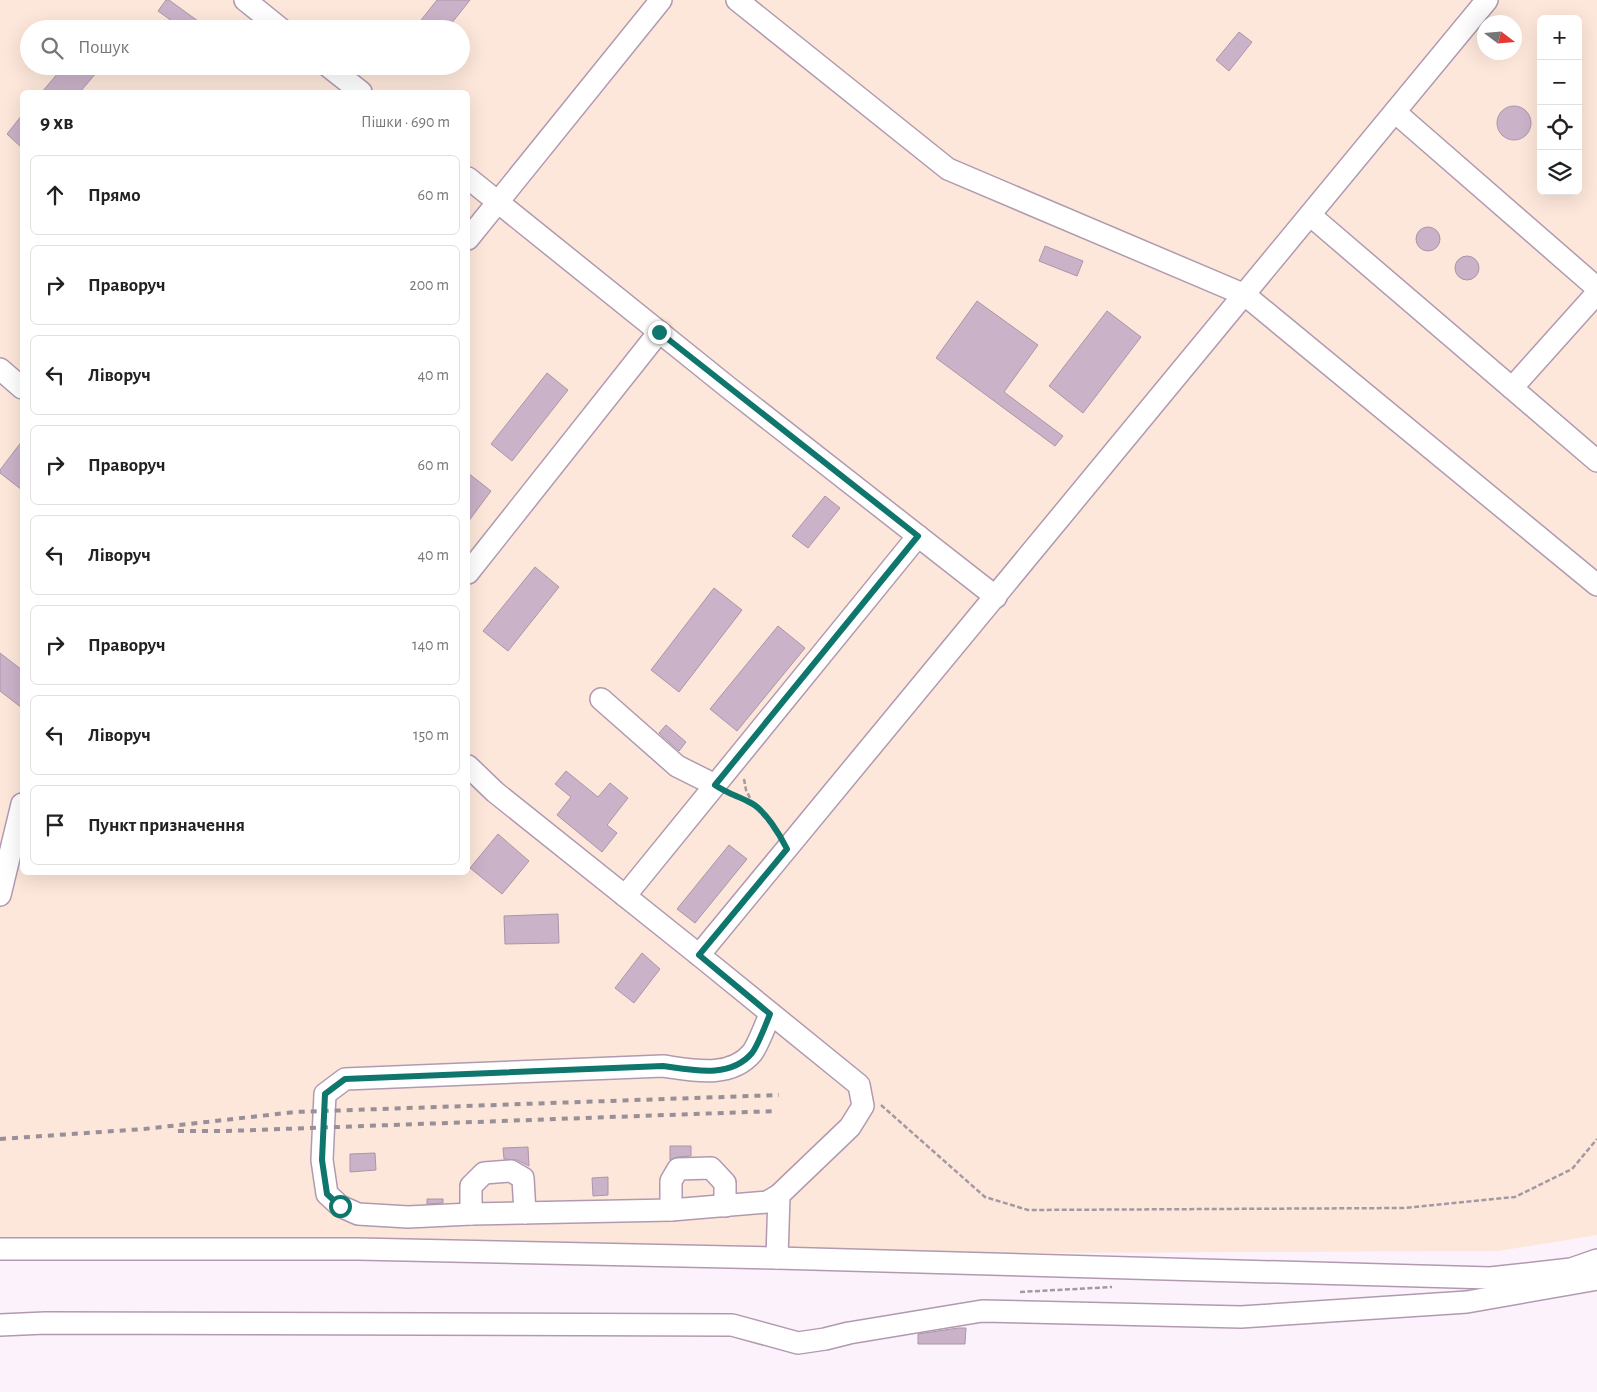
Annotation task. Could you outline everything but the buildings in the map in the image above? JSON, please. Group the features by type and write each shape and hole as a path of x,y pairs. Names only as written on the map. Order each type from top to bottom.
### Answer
{"lane":[{"path":"246,0 270,20"},
{"path":"470,237 661,0"},
{"path":"737,0 948,169 1244,295 1597,584"},
{"path":"699,955 1487,0"},
{"path":"339,75 358,90"},
{"path":"1396,112 1597,288"},
{"path":"470,180 659,332 996,597"},
{"path":"1310,215 1597,461"},
{"path":"1512,388 1597,293"},
{"path":"470,570 659,332"},
{"path":"0,369 20,386"},
{"path":"625,896 918,536"},
{"path":"601,699 677,766 715,785"},
{"path":"470,768 495,792 859,1085 863,1106 850,1127 778,1195 768,1202 671,1210 525,1212 408,1217 358,1214 340,1206 327,1194 322,1160 325,1094 345,1079 663,1066 709,1071 723,1070 738,1063 752,1053 770,1014"},
{"path":"0,895 20,812"},
{"path":"671,1210 671,1181 678,1169 710,1168 725,1183 725,1206"},
{"path":"471,1214 471,1186 484,1173 511,1171 523,1178 525,1212"},
{"path":"776,1258 778,1195"},
{"path":"0,1249 358,1249 776,1258 1490,1278 1572,1269 1597,1260"},
{"path":"0,1325 45,1323 732,1325 798,1343 982,1311 1241,1317 1467,1302 1597,1278"}],"path":[{"path":"715,785 727,793 752,803 777,830 787,849"},
{"path":"881,1105 985,1197 1028,1210 1403,1208 1516,1197 1572,1169 1597,1139"}],"shaded area":[{"path":"0,0 1597,0 1597,1235 1499,1251 0,1257"}],"railway":[{"path":"0,1139 144,1129 295,1112 779,1095"},
{"path":"178,1131 227,1131 777,1111"}],"route":[{"path":"340,1206 327,1194 322,1160 323,1111 325,1094 345,1079 663,1066 709,1071 723,1070 738,1063 752,1053 770,1014 699,955 787,849 777,830 752,803 727,793 715,785 918,536 659,332"}]}
